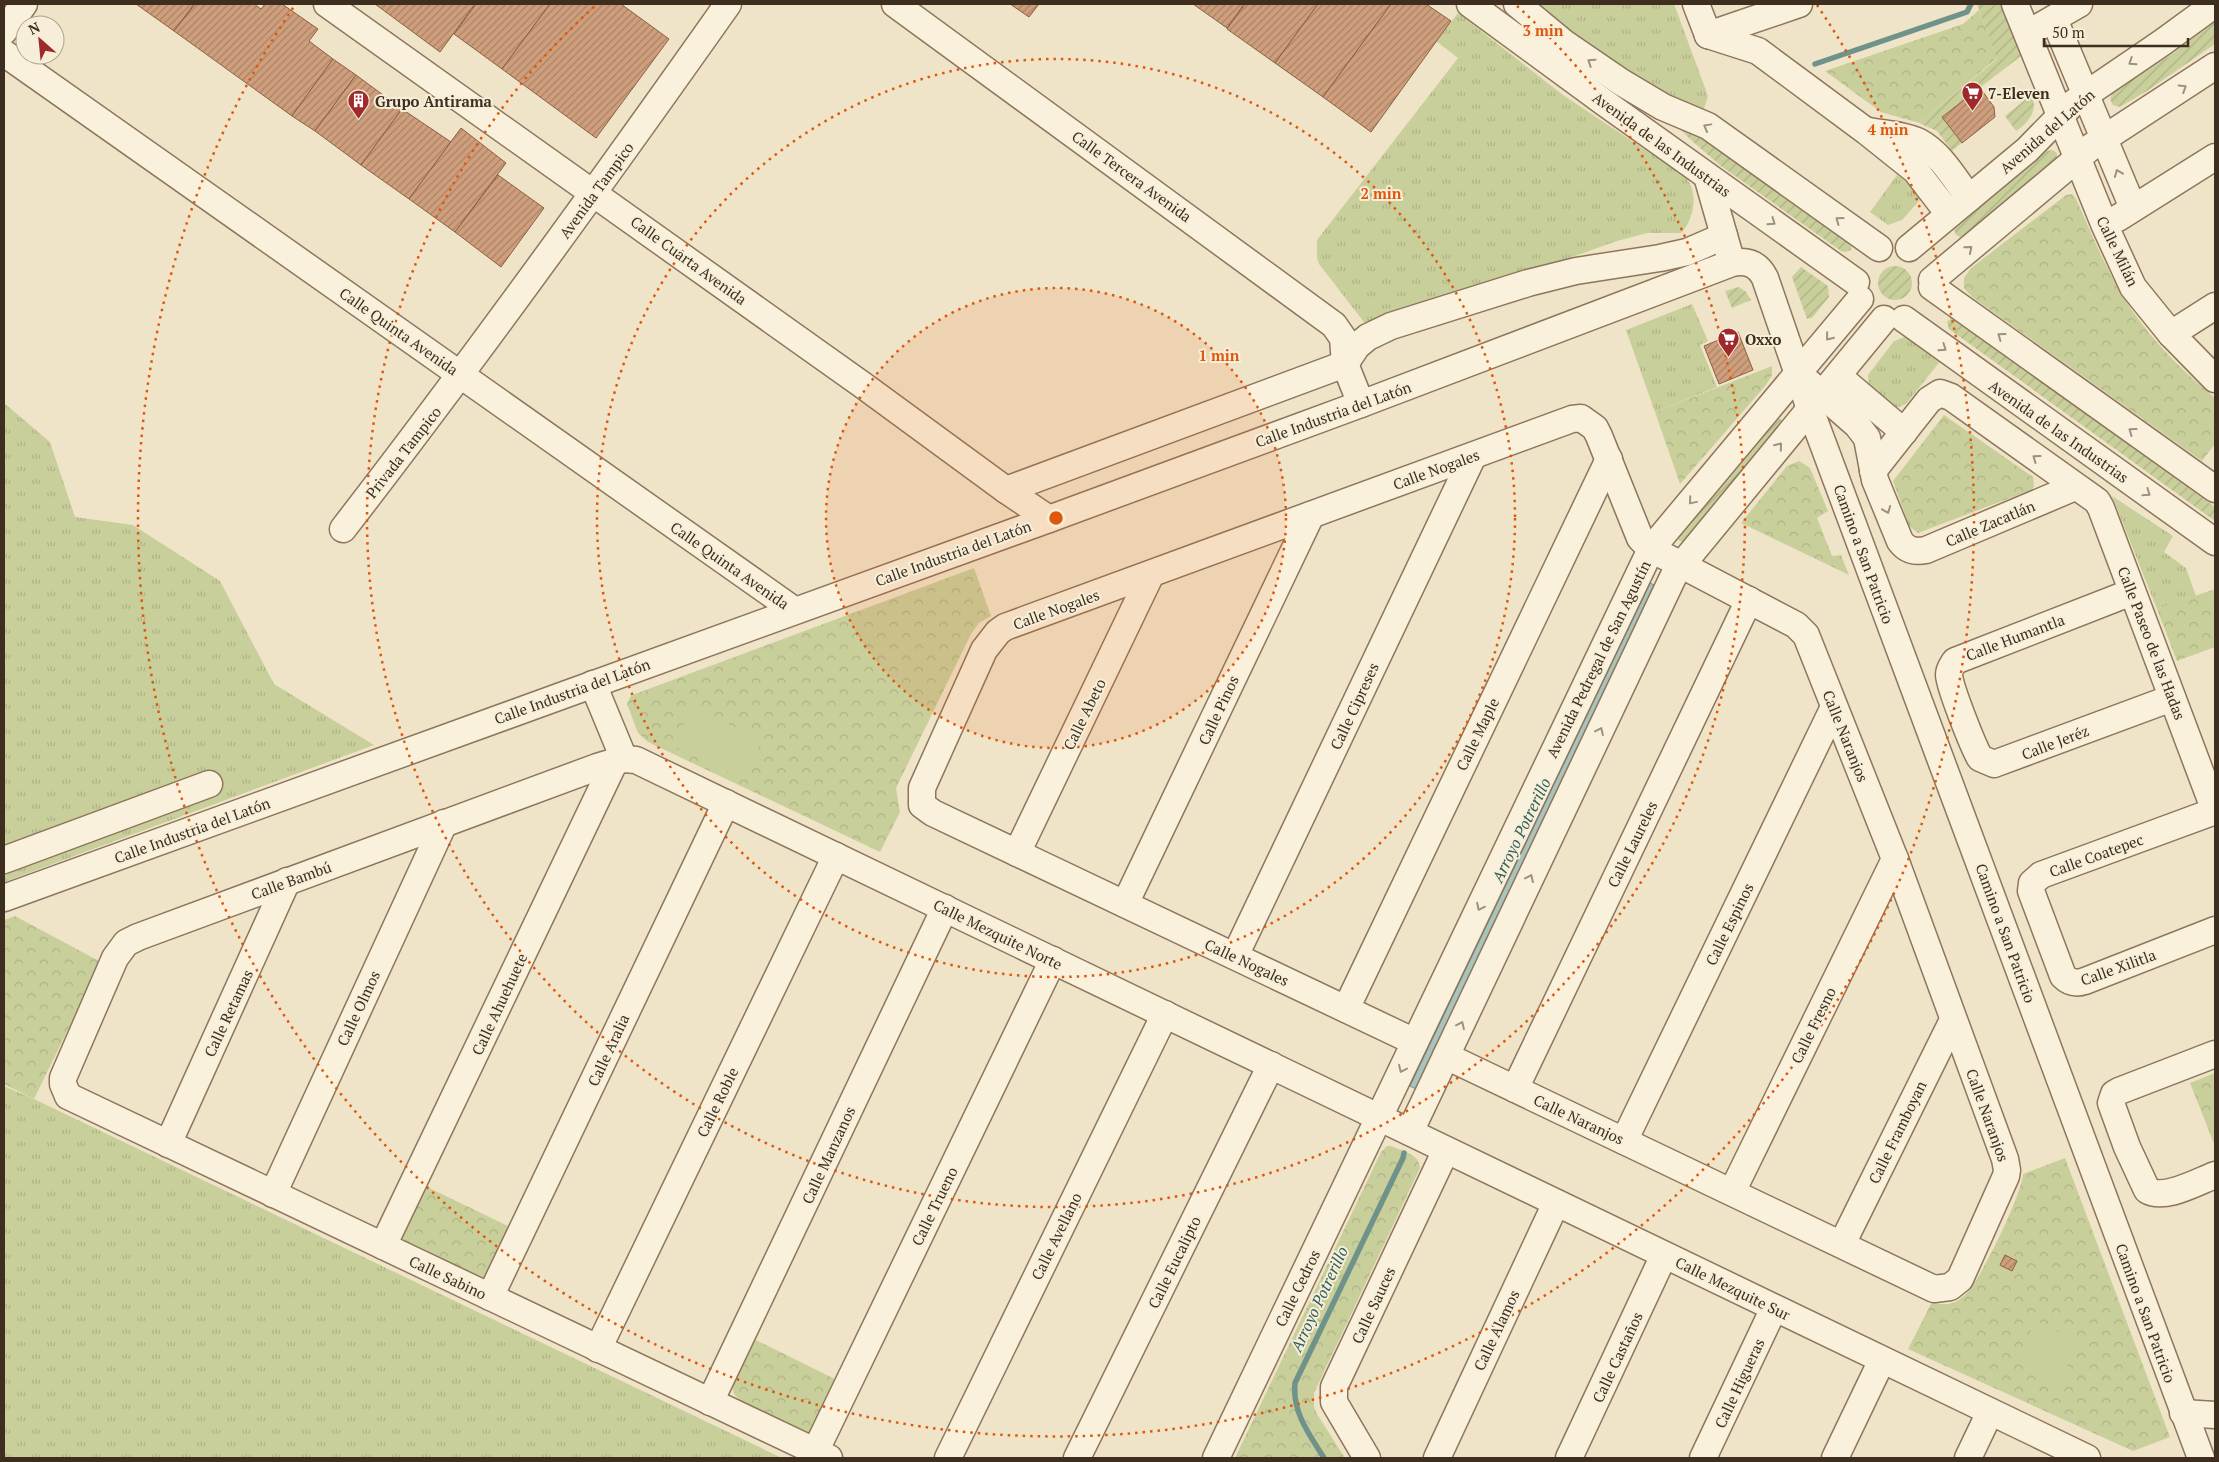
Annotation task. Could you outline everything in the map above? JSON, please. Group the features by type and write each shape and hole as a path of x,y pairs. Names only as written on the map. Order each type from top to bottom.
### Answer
{"street":[{"path":"4,31 24,4"},
{"name":"Calle Cuarta Avenida","path":"327,4 1049,519"},
{"name":"Avenida Tampico","path":"462,375 728,4"},
{"name":"Calle Tercera Avenida","path":"895,4 1334,325 1343,338 1345,364 1361,404"},
{"name":"Avenida de las Industrias","path":"1470,4 1707,176 1858,290"},
{"name":"Avenida de las Industrias","path":"1517,4 1564,43 1621,82 1663,107 1708,126 1879,248"},
{"path":"1696,4 1708,35"},
{"path":"1708,35 1799,4"},
{"name":"Calle Milán","path":"2015,4 2104,226 2133,287 2171,334 2215,378"},
{"path":"2027,32 2079,4"},
{"name":"Avenida del Latón","path":"1909,248 2027,150 2060,115 2086,94 2215,4"},
{"path":"2054,19 2133,208"},
{"path":"1708,35 1758,52 1866,130 1916,171 1949,214"},
{"name":"Calle Quinta Avenida","path":"4,53 794,610"},
{"path":"1932,283 2077,158 2104,138 2215,66"},
{"path":"1605,103 1621,82"},
{"path":"1866,130 1911,139 1924,145 1939,158 1969,198"},
{"path":"2104,226 2215,157"},
{"path":"1707,176 1732,263"},
{"path":"1006,490 1345,364 1356,346 1368,337 1391,326 1528,283 1576,271 1687,252 1724,236"},
{"path":"1899,246 1909,248 1925,261 1932,283 1929,298 1923,308 1914,315 1894,319 1870,312 1858,290 1863,262 1879,248 1899,246"},
{"name":"Calle Industria del Latón","path":"4,898 1049,519 1361,404 1732,263 1747,262 1754,264 1762,273 1798,373"},
{"path":"1932,283 2215,489"},
{"name":"Avenida Pedregal de San Agustín","path":"1379,1118 1651,549 1798,373 1858,290"},
{"path":"2171,334 2215,306"},
{"name":"Avenida de las Industrias","path":"1894,319 2215,542"},
{"name":"Avenida Pedregal de San Agustín","path":"1410,1132 1670,583 1681,565 1823,393 1894,319"},
{"path":"1798,373 1823,393 1857,425 1867,438 1873,471"},
{"name":"Privada Tampico","path":"344,529 462,375"},
{"path":"1823,393 1904,432 1873,471"},
{"name":"Camino a San Patricio","path":"1823,393 2196,1426 2200,1458"},
{"name":"Calle Paseo de las Hadas","path":"1904,432 1929,400 1940,393 1951,397 2099,504 2215,811"},
{"name":"Calle Nogales","path":"1415,1042 925,809 921,800 922,788 984,650 998,632 1005,627 1572,419 1581,418 1595,428 1640,538 1651,549"},
{"name":"Calle Cipreses","path":"1235,956 1473,456"},
{"name":"Calle Maple","path":"1346,1009 1609,459"},
{"name":"Calle Zacatlán","path":"1873,471 1900,541 1904,547 1918,552 2075,487"},
{"name":"Calle Pinos","path":"1125,904 1310,515"},
{"name":"Calle Naranjos","path":"1446,1056 1934,1288 1950,1287 1960,1278 2005,1181 2007,1170 1895,859 1806,635 1796,624 1651,549"},
{"name":"Calle Abeto","path":"1017,853 1151,574"},
{"name":"Calle Humantla","path":"1963,717 1949,676 1950,667 1955,661 2132,592"},
{"name":"Calle Laureles","path":"1515,1089 1749,600"},
{"path":"594,684 619,760"},
{"name":"Calle Jeréz","path":"1963,717 1980,758 1994,764 2172,698"},
{"name":"Calle Espinos","path":"1624,1141 1834,707"},
{"name":"Calle Mezquite Norte","path":"619,760 636,760 1379,1118"},
{"name":"Calle Bambú","path":"68,1096 63,1084 63,1078 115,958 126,943 287,881 619,760"},
{"name":"Calle Ahuehuete","path":"384,1246 619,760"},
{"path":"4,860 209,784"},
{"name":"Calle Aralia","path":"490,1297 726,803"},
{"name":"Calle Coatepec","path":"2048,936 2030,891 2032,883 2036,879 2215,811"},
{"name":"Calle Olmos","path":"273,1194 444,824"},
{"name":"Calle Roble","path":"598,1349 836,856"},
{"name":"Calle Fresno","path":"1732,1192 1895,859"},
{"name":"Calle Retamas","path":"168,1144 287,881"},
{"name":"Calle Manzanos","path":"710,1402 945,908"},
{"name":"Calle Xilitla","path":"2048,936 2064,976 2068,981 2074,983 2085,981 2215,930"},
{"name":"Calle Trueno","path":"822,1455 1053,960"},
{"name":"Calle Avellano","path":"948,1458 1164,1014"},
{"name":"Calle Framboyan","path":"1842,1244 1952,1020"},
{"path":"2215,1054 2114,1094 2112,1098 2112,1110 2127,1147 2143,1185 2152,1193 2164,1194 2215,1175"},
{"name":"Calle Eucalipto","path":"1077,1458 1271,1065"},
{"name":"Calle Sabino","path":"68,1096 822,1455"},
{"name":"Calle Mezquite Sur","path":"1379,1118 2087,1458"},
{"name":"Calle Cedros","path":"1216,1458 1379,1118"},
{"name":"Calle Sauces","path":"1368,1458 1334,1402 1334,1387 1446,1150"},
{"name":"Calle Alamos","path":"1437,1458 1556,1203"},
{"name":"Calle Castaños","path":"1569,1458 1664,1255"},
{"name":"Calle Higueras","path":"1703,1458 1774,1308"},
{"path":"1835,1458 1882,1360"},
{"path":"1968,1458 1990,1412"},
{"path":"2196,1426 2215,1415"}],"green space":[{"path":"1533,4 1674,4 1708,96 1703,112 1662,99"},
{"path":"1977,4 2001,4 2021,56 1942,117 1962,143 1952,151 1937,131 1919,123 1997,59"},
{"path":"1979,10 1997,58 1919,123 1881,112 1825,71 1963,24"},
{"path":"1458,13 1563,95 1684,176 1692,188 1694,202 1691,216 1681,233 1647,233 1617,241 1384,324 1367,326 1319,264 1317,240 1458,58 1436,41"},
{"path":"2215,21 2215,44 2147,91 2120,107 2113,105 2110,99 2113,91 2171,55"},
{"path":"2031,95 2034,105 2029,120 2016,131 2005,116"},
{"path":"1682,124 1852,242 1851,250 1841,251 1721,166 1680,129"},
{"path":"2052,150 2057,153 2056,161 1965,236 1962,238 1956,235 1954,230 1957,225 2046,151"},
{"path":"1897,175 1912,186 1920,200 1902,220 1888,225 1870,212"},
{"path":"2072,194 2109,271 2134,313 2172,358 2215,398 2215,444 2202,461 1972,297 1964,288 1964,278 1971,268 2066,195"},
{"path":"1895,266 1902,267 1907,271 1911,276 1911,290 1907,295 1902,299 1895,300 1888,299 1883,295 1879,290 1878,283 1879,276 1883,271 1888,267"},
{"path":"1801,267 1828,286 1829,297 1812,318 1807,319 1792,277"},
{"path":"1739,287 1746,292 1751,300 1732,308 1725,291"},
{"path":"1692,304 1708,341 1700,345 1717,387 1655,412 1626,330"},
{"path":"1951,318 1955,319 2215,507 2215,521 1949,329 1947,322"},
{"path":"1905,337 1912,338 1942,359 1906,404 1896,408 1869,387 1868,375 1894,341"},
{"path":"1772,366 1772,375 1766,385 1680,484 1655,412"},
{"path":"4,403 50,442 75,517 133,525 220,581 274,684 374,745 4,882"},
{"path":"1944,415 2033,477 2034,487 2031,490 1918,533 1909,526 1893,481"},
{"path":"1778,418 1784,421 1684,542 1679,541 1678,536"},
{"path":"1799,461 1810,468 1828,511 1817,518 1832,556 1841,555 1849,575 1741,523 1787,466"},
{"path":"2112,496 2173,536 2164,552 2186,568 2196,596 2157,609"},
{"path":"974,568 991,616 979,623 971,634 896,788 900,812 880,852 648,742 638,733 627,704 631,696 635,694"},
{"path":"2215,589 2215,647 2177,661 2157,609"},
{"path":"692,707 762,740 743,779 673,746"},
{"path":"15,916 101,962 34,1099 4,1084 4,920"},
{"path":"2215,1073 2215,1146 2190,1083"},
{"path":"4,1086 34,1099 782,1458 4,1458"},
{"path":"1387,1146 1405,1151 1414,1156 1420,1168 1314,1393 1314,1407 1317,1414 1345,1458 1235,1458 1381,1152"},
{"path":"2065,1158 2170,1437 2133,1451 1908,1349 1932,1302 1941,1304 1952,1303 1964,1296 1971,1288 1999,1238 2021,1184 2023,1174"},
{"path":"421,1184 510,1227 485,1278 480,1280 406,1243 401,1234"},
{"path":"2036,1321 2079,1342 2058,1384 2015,1362"},
{"path":"752,1338 841,1382 811,1434 806,1434 741,1402 734,1394 732,1384"}],"water":[{"path":"1650,583 1656,586 1416,1089 1410,1086"}],"building":[{"path":"136,4 194,4 174,31"},
{"path":"195,4 254,4 261,9 265,4 282,4 318,29 309,41 333,59 292,116 174,31"},
{"path":"375,4 475,4 440,52"},
{"path":"476,4 550,4 502,69 454,34"},
{"path":"550,4 621,4 669,39 596,138 502,69"},
{"path":"1010,4 1039,4 1029,17"},
{"path":"1193,4 1244,4 1227,28"},
{"path":"1245,4 1318,4 1275,63 1227,29"},
{"path":"1318,4 1391,4 1323,97 1275,63"},
{"path":"1391,4 1426,4 1451,21 1371,132 1323,97"},
{"path":"333,59 356,75 315,131 292,116"},
{"name":"Grupo Antirama","path":"356,75 402,109 361,165 315,131"},
{"name":"7-Eleven","path":"1980,88 1994,107 1995,117 1962,143 1942,117"},
{"path":"402,109 451,142 409,199 361,165"},
{"path":"461,128 506,163 455,232 409,199"},
{"path":"498,175 544,208 501,267 455,232"},
{"name":"Oxxo","path":"1738,332 1753,370 1719,384 1704,346"},
{"path":"2005,1255 2017,1261 2012,1271 2000,1265"}],"waterway":[{"name":"Arroyo Potrerillo","path":"1815,64 1967,12 1971,4"},
{"name":"Arroyo Potrerillo","path":"1324,1458 1307,1431 1299,1413 1296,1404 1295,1383 1404,1153"}],"place":[{"name":"7-Eleven","path":"1972,112"},
{"name":"Grupo Antirama","path":"359,120"},
{"name":"Oxxo","path":"1729,358"}]}
